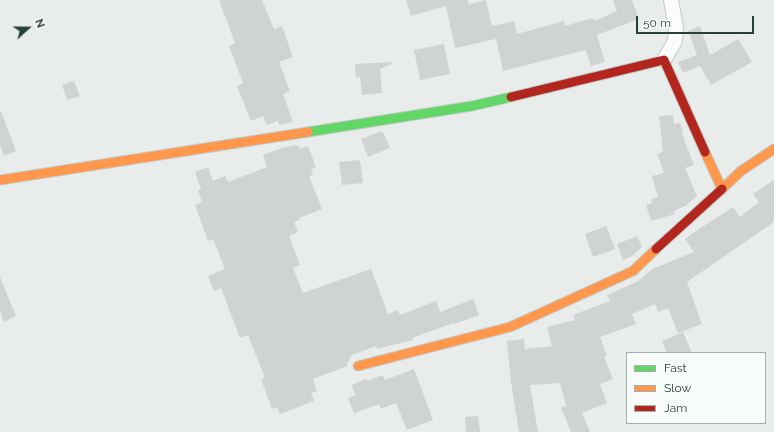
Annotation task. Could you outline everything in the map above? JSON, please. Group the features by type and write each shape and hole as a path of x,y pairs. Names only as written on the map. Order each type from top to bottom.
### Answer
{"street":[{"path":"0,180 472,106 664,60 675,40 676,28 671,0"},
{"path":"664,60 722,189"},
{"path":"358,366 510,327 633,271 741,172 774,149"}],"building":[{"path":"219,0 262,0 274,29 282,26 293,57 279,62 290,91 283,94 293,122 279,125 278,121 267,125 263,116 251,121 237,86 243,83 229,46 235,43"},
{"path":"406,0 468,0 469,4 486,0 492,26 514,21 517,34 564,21 565,26 593,18 594,21 617,11 613,0 632,0 639,19 597,35 605,62 591,66 586,50 503,71 496,39 455,48 446,6 411,16"},
{"path":"700,26 710,55 738,39 752,62 711,85 700,66 683,73 678,62 697,55 688,31"},
{"path":"444,44 450,74 420,80 414,50"},
{"path":"392,62 392,64 380,69 382,93 362,95 360,76 356,78 355,64"},
{"path":"74,81 80,96 67,100 62,85"},
{"path":"1,111 16,151 4,156 0,145"},
{"path":"673,115 674,124 680,123 683,136 694,165 685,168 697,196 687,205 674,211 675,214 651,221 646,205 652,203 651,199 658,197 652,176 664,173 657,154 663,152 659,116"},
{"path":"379,132 383,132 390,148 368,157 361,139"},
{"path":"298,145 300,149 308,146 316,167 311,169 313,175 309,176 322,209 299,218 300,220 294,222 298,232 289,236 300,265 293,268 303,293 371,269 388,314 398,310 400,315 436,301 440,312 473,299 479,315 412,338 413,340 377,349 376,346 352,355 347,363 347,366 313,379 317,391 311,393 314,401 280,414 277,407 272,409 261,379 265,378 248,335 240,338 221,288 214,291 208,276 225,269 213,239 208,241 195,205 202,202 198,190 201,189 195,172 208,167 213,181 225,176 228,182 267,167 263,155 285,147"},
{"path":"360,160 363,183 342,185 339,162"},
{"path":"774,180 774,222 687,282 702,324 678,333 668,308 658,312 655,304 632,314 636,324 600,337 607,356 604,357 613,379 600,384 607,403 582,413 590,432 571,432 561,407 566,406 560,383 530,385 538,432 519,432 511,382 507,341 524,339 525,349 552,346 547,327 575,320 573,315 610,301 607,295 638,281 652,269 694,252 685,239 733,207 740,217 759,202 753,194"},
{"path":"606,226 615,249 593,257 585,234"},
{"path":"637,236 642,247 632,256 623,260 617,244"},
{"path":"0,277 16,316 4,322 0,311"},
{"path":"683,332 692,352 667,352 662,341"},
{"path":"414,369 433,420 407,430 396,403 381,409 379,404 354,413 348,398 356,395 351,385 366,379 367,381 383,375 385,380"},
{"path":"478,416 480,432 466,432 465,417"}],"traffic: fast":[{"path":"308,132 472,106 511,97"}],"traffic: slow":[{"path":"0,180 308,132"},
{"path":"705,152 722,189 741,171 774,149"},
{"path":"358,366 510,327 633,271 656,249"}],"traffic: jam":[{"path":"511,97 664,60 705,152"},
{"path":"656,249 722,189"}]}
